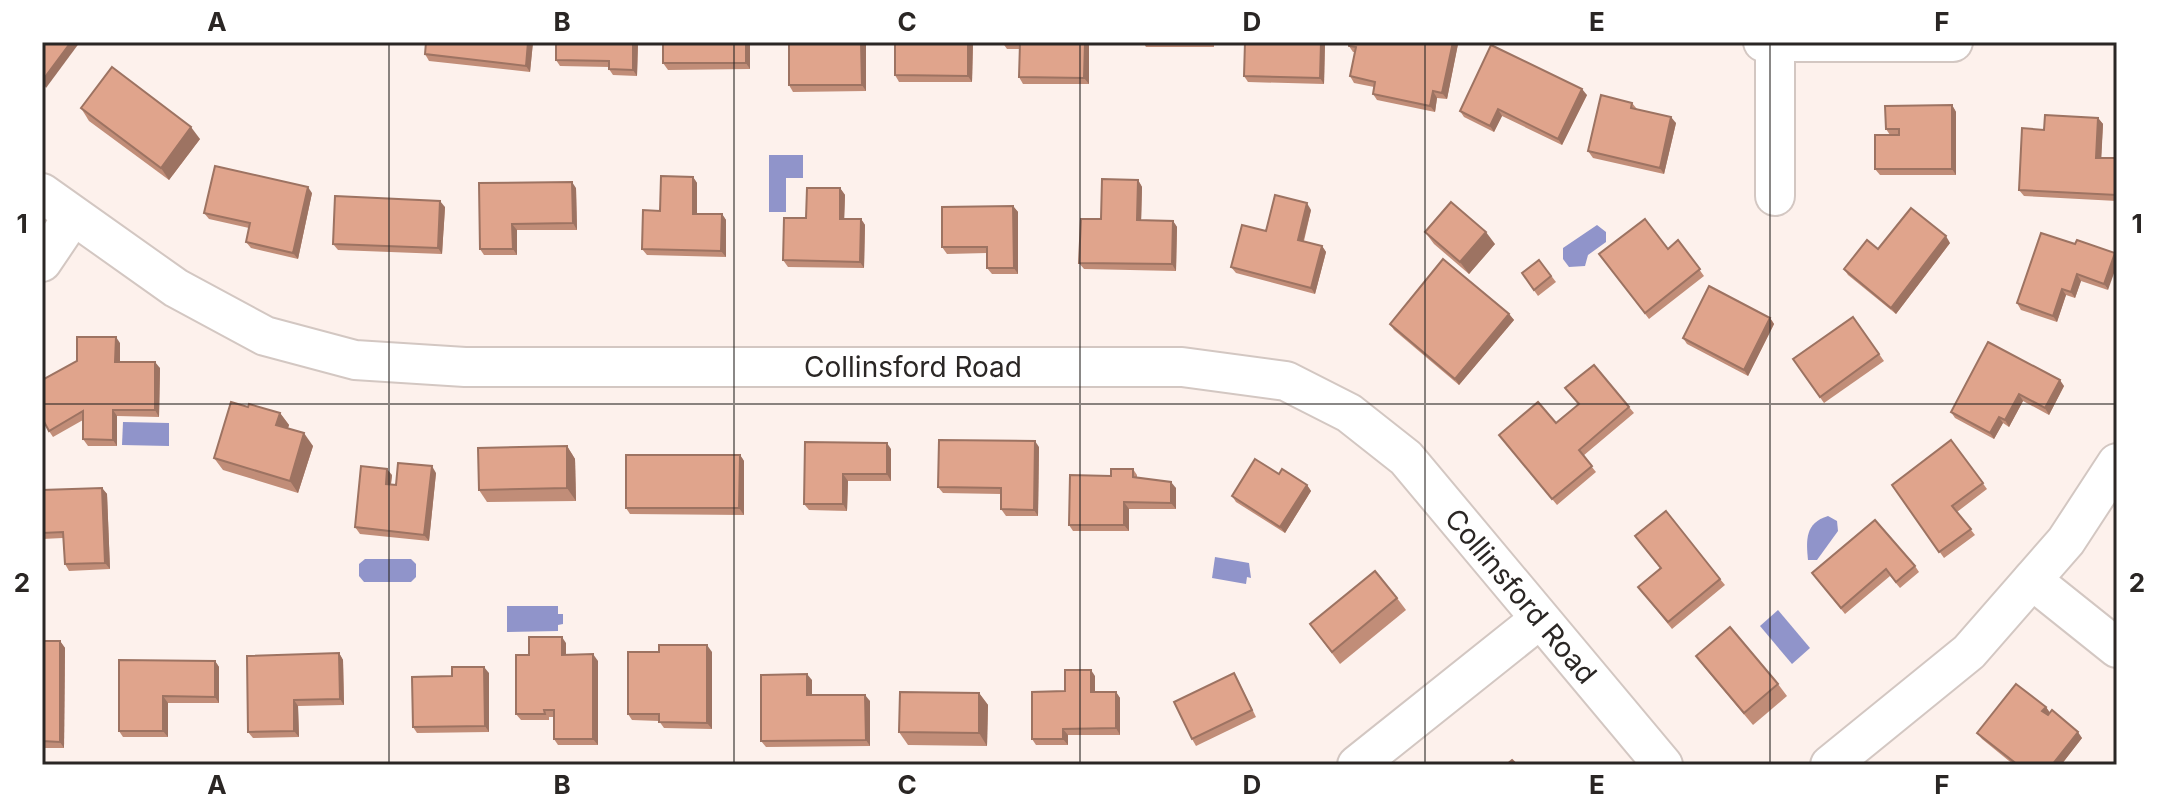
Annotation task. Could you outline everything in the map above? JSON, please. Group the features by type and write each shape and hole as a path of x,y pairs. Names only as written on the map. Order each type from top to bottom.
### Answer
{"street":[{"path":"1763,42 1953,42"},
{"path":"1775,43 1775,196"},
{"name":"Collinsford Road","path":"42,193 176,288 265,336 355,360 465,367 1182,367 1286,381 1349,413 1406,458 1663,765"},
{"path":"42,262 73,216"},
{"path":"1830,765 1969,652 2066,541 2117,463"},
{"path":"2032,580 2117,648"},
{"path":"1357,765 1540,619"}],"water":[{"path":"769,155 803,155 803,178 786,178 786,212 769,212"},
{"path":"1597,225 1606,232 1606,242 1588,255 1585,266 1569,267 1563,259 1563,248"},
{"path":"123,422 169,423 169,446 122,445"},
{"path":"1828,516 1837,521 1838,531 1817,560 1808,560 1807,539 1811,528"},
{"path":"1215,557 1249,563 1251,578 1247,577 1246,584 1212,578"},
{"path":"365,559 411,559 416,564 416,577 411,582 364,582 359,576 359,564"},
{"path":"507,606 558,606 558,614 563,614 563,624 558,625 558,631 507,632"},
{"path":"1778,610 1810,648 1792,664 1760,626"}],"building":[{"path":"42,42 71,42 42,81"},
{"path":"426,42 528,42 526,66 425,54"},
{"path":"556,42 633,42 633,70 609,69 609,61 556,60"},
{"path":"663,42 746,42 746,63 663,63"},
{"path":"789,42 861,42 862,85 789,85"},
{"path":"895,42 968,42 968,76 895,75"},
{"path":"1002,42 1085,42 1084,78 1019,77 1020,43"},
{"path":"1245,42 1321,42 1320,78 1244,76"},
{"path":"1349,42 1453,42 1442,93 1433,91 1430,106 1373,94 1375,82 1350,76 1356,47 1349,46"},
{"path":"1491,45 1582,89 1558,139 1498,109 1490,126 1460,111"},
{"path":"112,67 191,127 161,168 81,108"},
{"path":"1601,95 1632,103 1631,108 1671,117 1660,168 1588,151"},
{"path":"1952,105 1952,169 1875,169 1875,135 1899,135 1899,129 1886,129 1885,106"},
{"path":"2045,115 2098,118 2096,158 2117,158 2117,195 2019,190 2022,128 2044,130"},
{"path":"215,166 308,187 293,253 246,242 250,223 204,213"},
{"path":"661,176 693,177 693,214 722,214 721,251 642,249 643,210 660,211"},
{"path":"1102,179 1138,180 1137,220 1173,221 1172,264 1079,263 1081,219 1101,219"},
{"path":"572,182 573,223 512,224 513,249 480,249 479,183"},
{"path":"807,188 840,188 840,219 861,219 860,262 783,260 784,218 806,218"},
{"path":"1275,195 1307,203 1298,240 1322,246 1311,288 1231,267 1242,225 1266,231"},
{"path":"335,196 440,201 438,248 333,244"},
{"path":"1451,202 1486,232 1460,262 1425,232"},
{"path":"1013,206 1014,268 987,268 987,247 942,247 942,207"},
{"path":"1911,208 1946,236 1891,308 1844,269 1867,240 1878,249"},
{"path":"1645,219 1668,249 1678,240 1700,269 1645,313 1599,254"},
{"path":"2041,233 2075,244 2077,240 2115,253 2104,284 2077,274 2071,292 2062,289 2053,316 2017,303"},
{"path":"1443,259 1509,314 1455,379 1390,324"},
{"path":"1539,260 1551,276 1534,290 1522,273"},
{"path":"1709,286 1770,318 1744,370 1683,338"},
{"path":"1853,317 1879,354 1820,397 1793,359"},
{"path":"77,337 116,337 115,362 155,362 155,410 113,410 113,440 83,439 83,411 49,431 42,418 42,380 77,361"},
{"path":"1988,342 2060,380 2045,408 2019,394 2005,420 1999,417 1990,433 1951,412"},
{"path":"1594,365 1629,407 1579,450 1592,466 1552,499 1499,435 1538,402 1556,423 1579,404 1565,388"},
{"path":"231,402 280,413 276,425 304,433 290,481 214,458"},
{"path":"939,440 1035,441 1034,510 1001,509 1001,488 938,487"},
{"path":"1951,440 1983,483 1952,506 1971,529 1939,552 1892,485"},
{"path":"805,442 887,443 887,474 843,474 843,504 804,504"},
{"path":"567,446 567,488 479,490 478,448"},
{"path":"626,455 740,455 739,508 626,508"},
{"path":"1255,459 1279,474 1282,469 1307,485 1280,527 1232,496"},
{"path":"398,463 432,466 424,535 355,527 361,466 387,469 386,484 396,485"},
{"path":"1111,469 1133,469 1133,477 1171,482 1171,503 1124,502 1124,525 1069,525 1070,475 1111,476"},
{"path":"102,488 105,563 65,564 63,532 42,533 42,490"},
{"path":"1666,511 1720,579 1668,622 1638,587 1661,568 1635,536"},
{"path":"1875,520 1915,566 1896,582 1886,569 1841,608 1812,573"},
{"path":"1375,571 1397,598 1332,652 1310,624"},
{"path":"1730,627 1778,684 1744,713 1696,656"},
{"path":"529,637 562,637 562,655 593,654 593,739 554,739 554,710 544,710 545,714 516,714 516,655 529,655"},
{"path":"42,641 60,641 60,742 42,741"},
{"path":"659,645 707,645 707,723 659,722 659,714 628,714 628,652 659,652"},
{"path":"339,653 340,699 294,700 294,731 248,732 247,656"},
{"path":"119,660 215,661 215,697 163,696 163,731 119,731"},
{"path":"452,667 484,667 485,726 413,727 412,677 452,676"},
{"path":"1065,670 1091,670 1091,692 1116,692 1116,728 1063,729 1063,739 1032,739 1032,692 1065,691"},
{"path":"1234,673 1252,710 1192,739 1174,702"},
{"path":"807,674 807,695 865,695 866,740 761,741 761,675"},
{"path":"2016,684 2046,707 2042,711 2048,715 2052,710 2078,732 2052,765 2018,765 1977,733"},
{"path":"900,692 979,693 979,733 899,732"}]}
